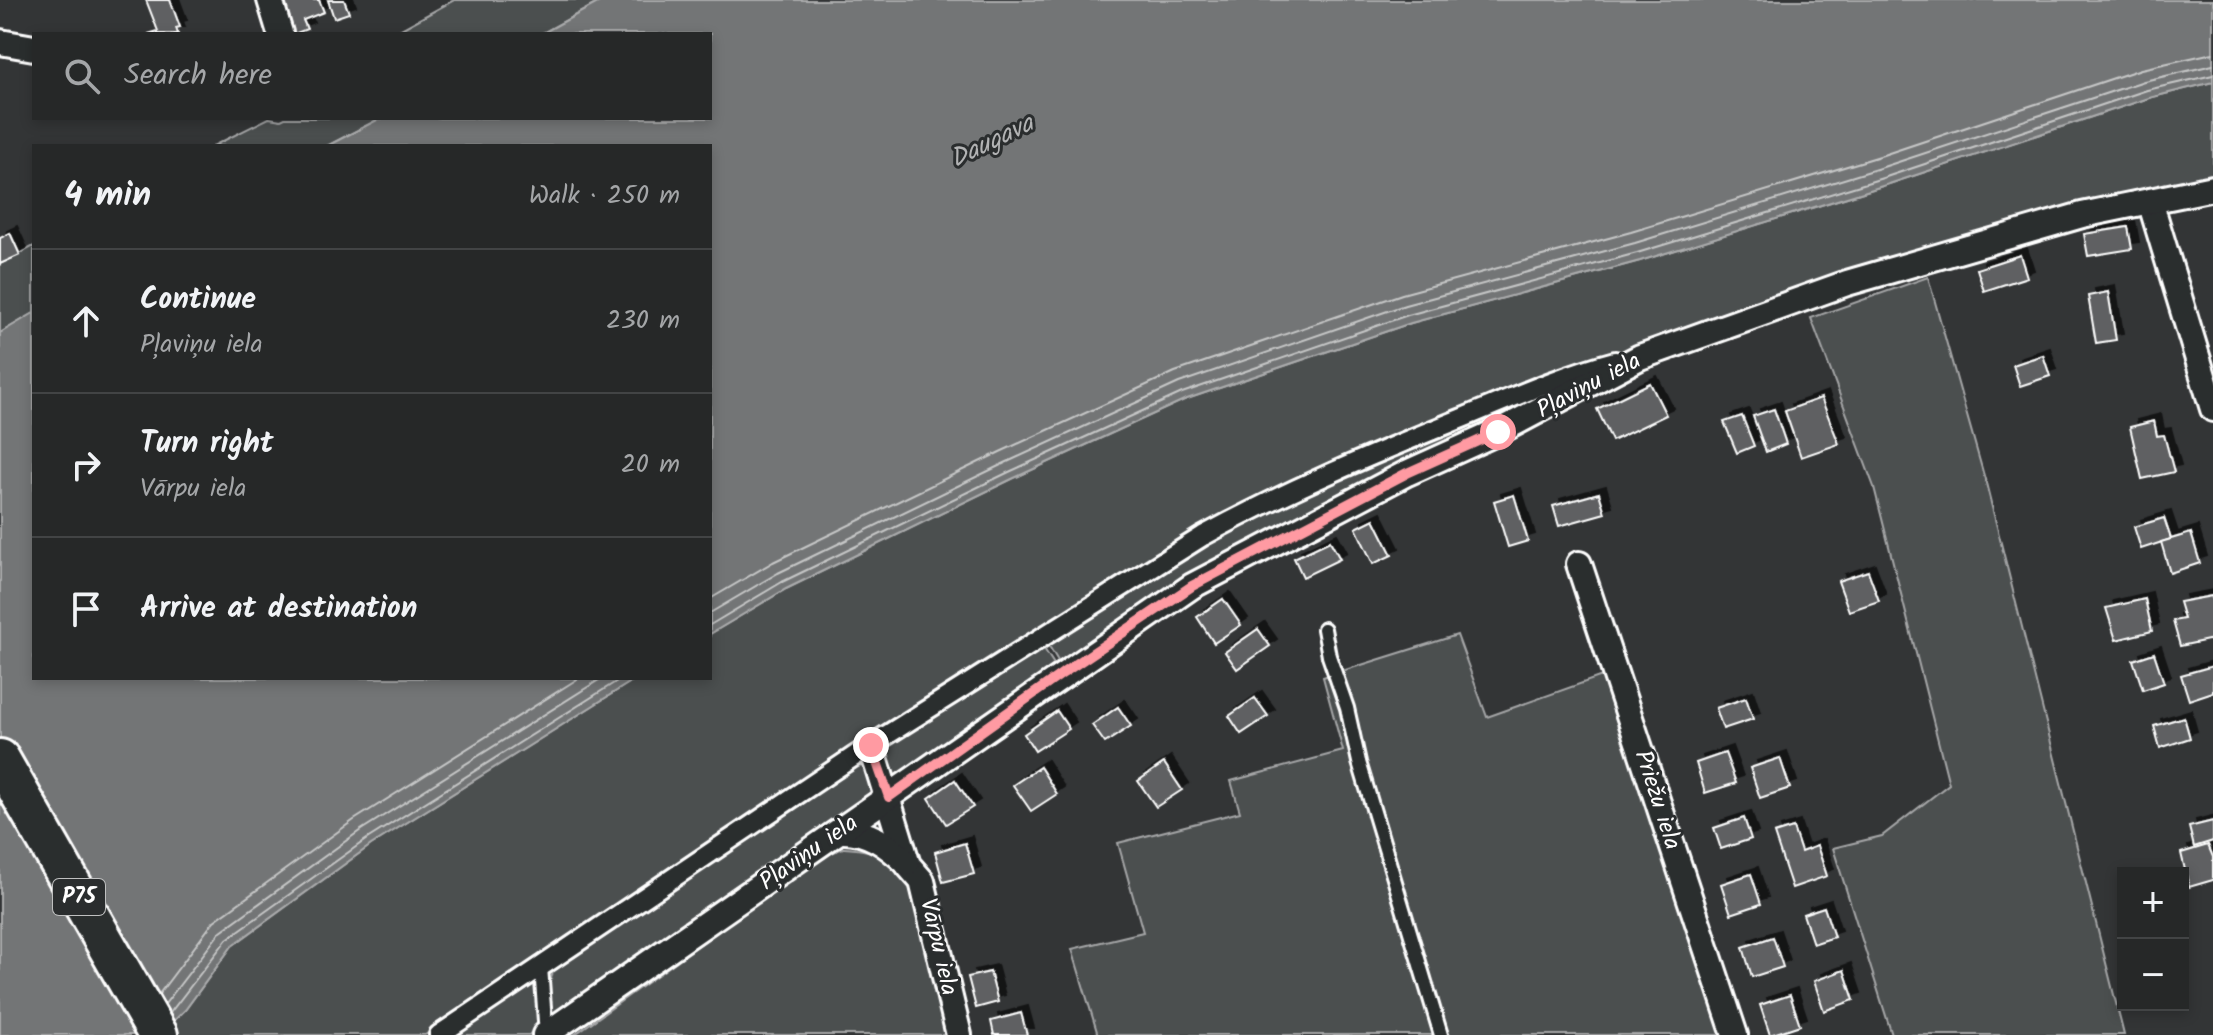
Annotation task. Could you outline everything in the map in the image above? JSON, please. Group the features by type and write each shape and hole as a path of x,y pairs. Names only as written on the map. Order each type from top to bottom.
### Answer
{"main road":[{"name":"P75","path":"0,759 158,1035"}],"street":[{"path":"270,0 280,32"},
{"path":"0,42 32,48"},
{"name":"Pļaviņu iela","path":"546,1035 1192,586 1407,473 1564,400 1640,357 1847,283 2082,215 2213,188"},
{"path":"2150,201 2213,409"},
{"path":"439,1035 871,745 1136,576 1239,516 1400,443 1551,382 1612,362 1640,357"},
{"name":"Priežu iela","path":"1579,564 1735,1035"},
{"name":"Vārpu iela","path":"871,745 908,865"},
{"name":"Vārpu iela","path":"841,831 855,830 888,844 922,881 959,1035"}],"lane":[{"path":"1324,629 1359,762 1441,1035"},
{"path":"541,967 546,1035"}],"shaded area":[{"path":"454,0 603,0 545,32 396,32"},
{"path":"2213,82 2213,180 2090,201 1571,368 1278,490 896,722 425,1035 179,1035 172,1023 232,946 371,845 634,680 712,680 712,633 786,589 1012,479 1184,400 1411,323 1640,261 1889,184 2149,98"},
{"path":"265,120 377,120 331,144 217,144"},
{"path":"32,247 32,314 0,333 0,264"},
{"path":"1928,277 1986,483 2124,1035 1892,1035 1833,848 1882,836 1949,784 1874,487 1811,318"},
{"path":"1574,381 1061,666 1046,641 1218,534 1378,458"},
{"path":"1457,635 1487,717 1602,676 1721,1035 1098,1035 1072,949 1143,932 1118,843 1240,812 1231,781 1343,751 1323,677"},
{"path":"1041,644 1057,669 895,781 887,756 893,742"},
{"path":"858,766 867,768 876,787 863,804 783,855 550,1018 548,990 554,968 844,772"},
{"path":"843,848 859,849 885,858 899,871 910,890 928,939 950,1035 574,1035 820,858"},
{"path":"535,977 539,1015 529,1035 448,1035"}],"water":[{"name":"Daugava","path":"603,0 2213,0 2213,82 2149,98 1889,184 1640,261 1411,323 1184,400 1012,479 786,589 712,633 712,144 331,144 377,120 712,120 712,32 545,32"},
{"path":"32,314 32,680 634,680 371,845 232,946 185,1010 159,1035 0,1035 0,333"}],"building":[{"path":"146,0 170,0 180,27 176,28 177,32 155,32 158,31"},
{"path":"281,0 319,0 324,12 303,20 307,29 293,32"},
{"path":"328,0 344,0 349,13 334,18"},
{"path":"2128,227 2132,249 2088,256 2084,234"},
{"path":"10,233 20,255 0,264 0,238"},
{"path":"2020,255 2027,277 1984,291 1977,269"},
{"path":"2108,292 2116,340 2096,343 2088,296"},
{"path":"2043,355 2050,376 2020,386 2013,365"},
{"path":"1650,383 1666,415 1612,441 1597,409"},
{"path":"1821,398 1839,444 1801,457 1785,411"},
{"path":"1774,409 1786,444 1766,452 1753,416"},
{"path":"1742,416 1754,446 1737,453 1724,422"},
{"path":"2154,421 2157,436 2164,435 2174,472 2142,479 2130,427"},
{"path":"1599,493 1605,513 1559,526 1553,506"},
{"path":"1514,495 1528,541 1508,547 1494,501"},
{"path":"2164,518 2171,539 2141,549 2134,527"},
{"path":"1374,519 1392,555 1373,564 1356,528"},
{"path":"2191,533 2200,563 2170,573 2161,542"},
{"path":"1330,541 1340,559 1303,577 1294,558"},
{"path":"1868,571 1879,601 1849,611 1838,581"},
{"path":"2212,596 2213,639 2180,646 2173,621 2184,619 2179,602"},
{"path":"1223,599 1241,625 1214,643 1197,617"},
{"path":"2145,599 2152,631 2116,640 2106,608"},
{"path":"1258,629 1270,646 1237,669 1225,652"},
{"path":"2154,653 2164,683 2143,690 2133,660"},
{"path":"2213,666 2213,692 2189,700 2181,675"},
{"path":"1255,698 1268,716 1241,734 1229,716"},
{"path":"1746,698 1753,719 1723,729 1716,708"},
{"path":"1118,707 1131,726 1105,743 1092,725"},
{"path":"1057,711 1069,729 1035,751 1024,734"},
{"path":"2184,717 2190,738 2160,748 2154,726"},
{"path":"1725,753 1736,783 1705,793 1696,763"},
{"path":"1780,758 1790,788 1760,798 1750,768"},
{"path":"1164,763 1182,790 1156,807 1138,781"},
{"path":"1040,767 1057,794 1031,811 1013,785"},
{"path":"955,780 973,807 946,824 929,798"},
{"path":"1744,818 1751,839 1721,849 1714,828"},
{"path":"2213,821 2213,841 2194,847 2189,827"},
{"path":"1793,828 1801,852 1817,846 1827,876 1792,888 1774,834"},
{"path":"965,843 974,874 943,882 935,852"},
{"path":"2208,845 2213,857 2213,880 2189,887 2189,867 2184,867 2181,853"},
{"path":"1751,874 1761,904 1731,914 1721,884"},
{"path":"1824,907 1834,937 1813,944 1803,914"},
{"path":"1773,937 1783,967 1752,977 1743,947"},
{"path":"1844,970 1854,1000 1824,1011 1814,981"},
{"path":"990,972 998,1002 976,1008 968,977"},
{"path":"1790,995 1800,1025 1770,1035 1760,1005"},
{"path":"1021,1013 1027,1035 994,1035 991,1021"}],"route":[{"path":"871,745 889,797 1192,586 1407,473 1498,432"}]}
